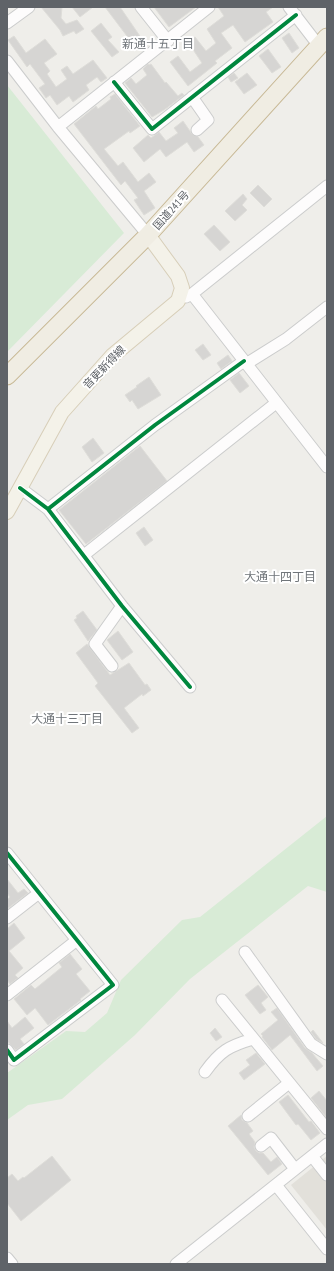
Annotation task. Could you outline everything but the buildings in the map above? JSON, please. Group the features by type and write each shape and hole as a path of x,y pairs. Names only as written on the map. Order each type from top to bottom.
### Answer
{"highway":[{"name":"国道241号","path":"7,376 148,235 323,41"}],"main road":[{"path":"148,235 178,276 182,288 178,301"},
{"name":"音更新得線","path":"7,512 62,412 112,356 178,301"}],"street":[{"path":"7,24 29,7"},
{"path":"142,7 168,41"},
{"path":"58,127 209,7"},
{"path":"114,82 152,130 292,11 323,41"},
{"path":"7,61 58,127 148,235"},
{"path":"192,97 208,120 197,130"},
{"path":"178,301 192,294 327,186"},
{"path":"192,294 327,467"},
{"path":"48,509 155,425 245,363 286,339 327,308"},
{"path":"84,555 276,403"},
{"path":"20,488 48,509 122,606 190,688"},
{"path":"112,666 95,644 122,606"},
{"path":"7,853 113,985 14,1060 7,1050"},
{"path":"7,918 39,893"},
{"path":"7,996 77,940"},
{"path":"245,952 311,1044 327,1054"},
{"path":"222,1000 327,1129"},
{"path":"205,1072 216,1058 234,1044 254,1039"},
{"path":"248,1116 289,1083"},
{"path":"261,1146 271,1138 295,1169"},
{"path":"176,1264 327,1144"},
{"path":"312,1156 327,1175"},
{"path":"276,1185 327,1249"},
{"path":"7,1258 12,1264"}],"shaded area":[{"path":"327,1156 327,1230 291,1185"}],"green space":[{"path":"7,85 124,233 7,352"},
{"path":"327,816 327,892 308,886 190,979 135,1035 62,1099 28,1105 7,1120 7,1073 66,1031 85,1032 107,1013 121,980 182,920 200,917"}],"cycle path":[{"path":"114,82 152,129 296,15"},
{"path":"48,509 155,425 244,361"},
{"path":"20,488 48,509 122,606 190,687"},
{"path":"7,853 113,985 14,1060 7,1050"}],"district":[{"name":"新通十五丁目","path":"158,43"},
{"name":"大通十四丁目","path":"280,576"},
{"name":"大通十三丁目","path":"67,718"}]}
